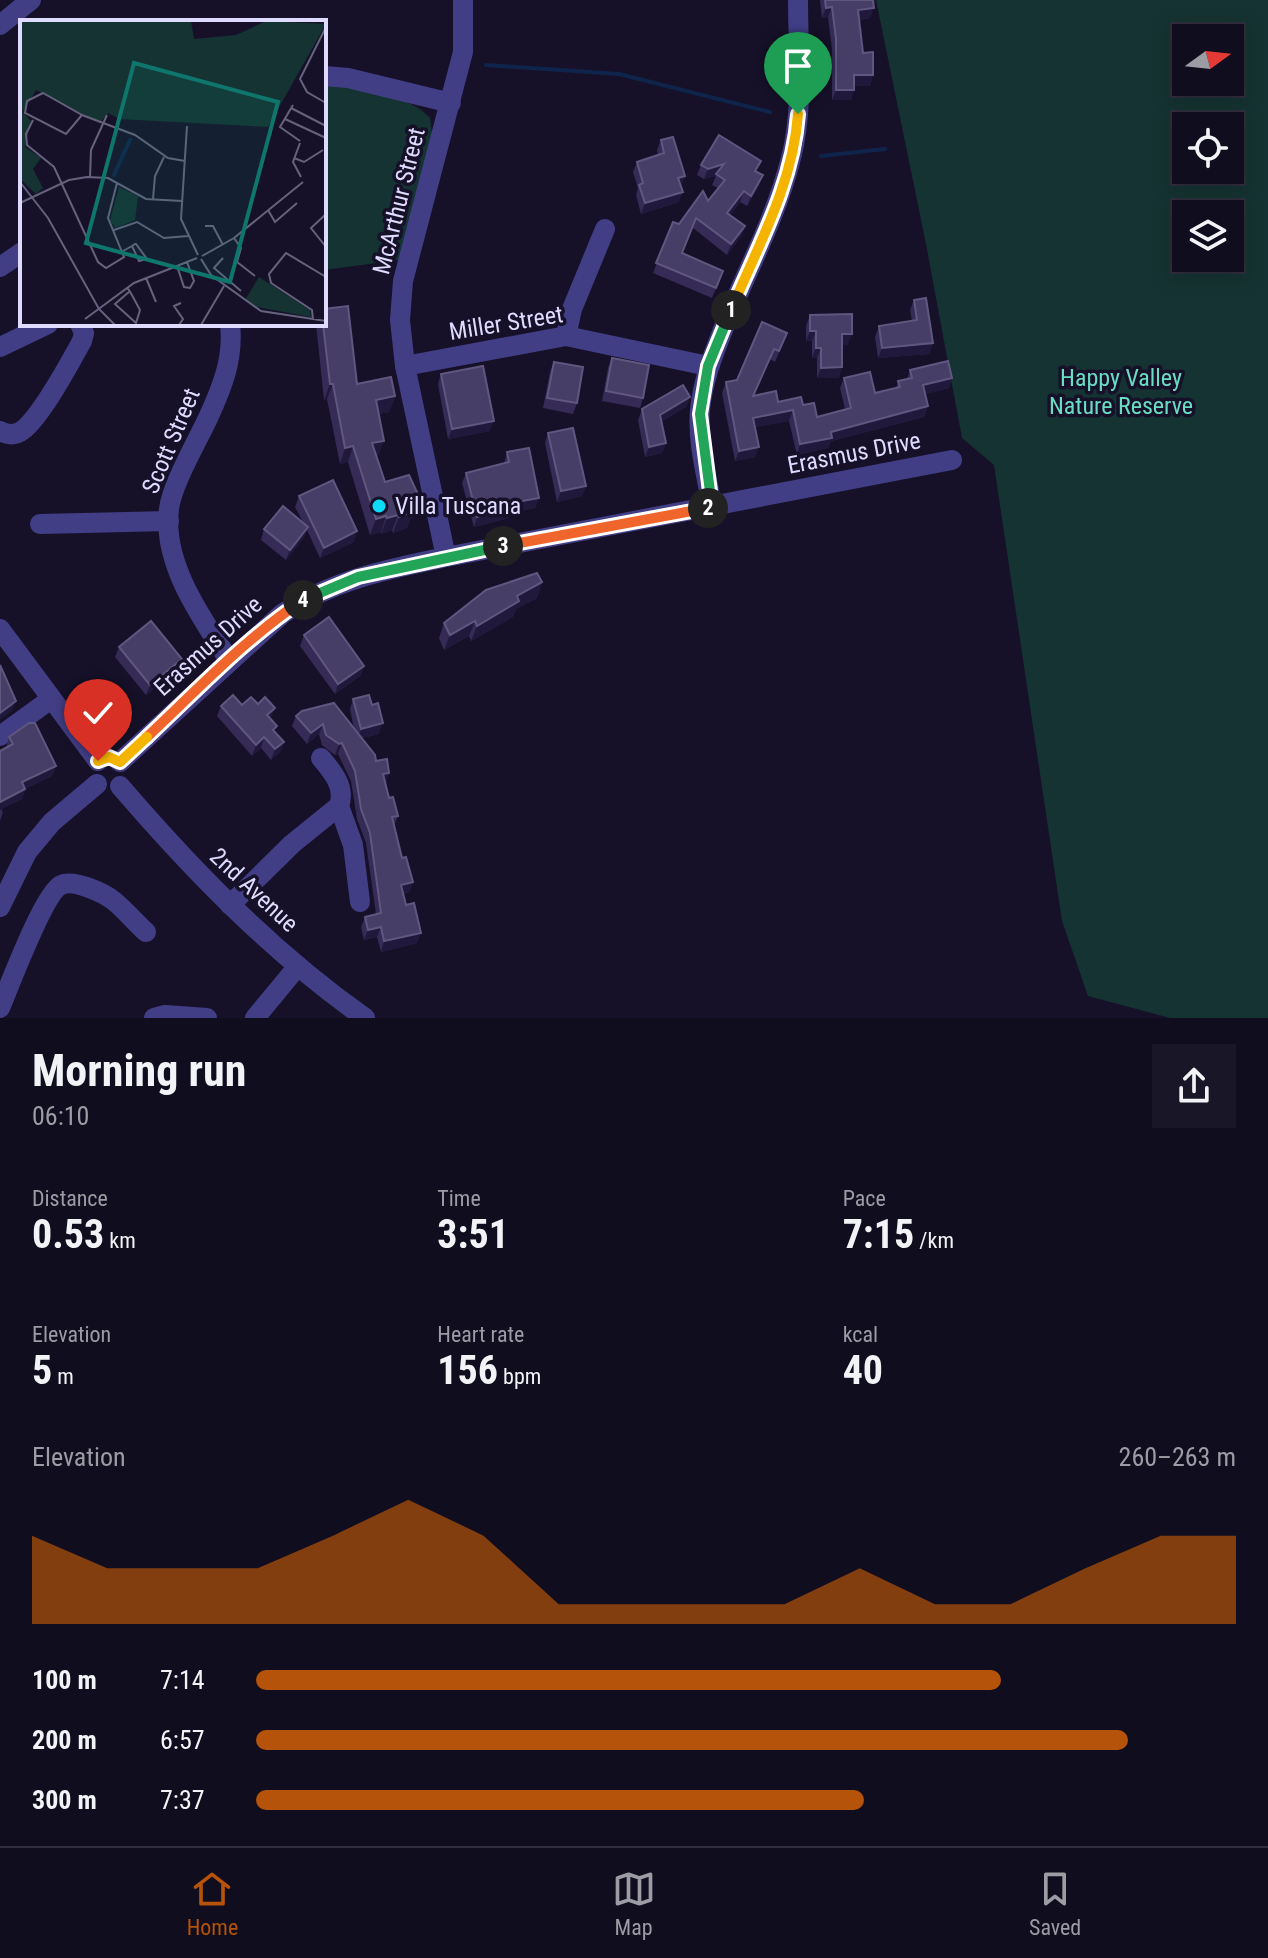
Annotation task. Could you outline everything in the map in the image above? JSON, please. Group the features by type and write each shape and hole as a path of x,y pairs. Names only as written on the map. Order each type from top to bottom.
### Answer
{"street":[{"path":"0,25 31,0"},
{"name":"McArthur Street","path":"446,557 405,366 400,320 403,281 463,52 463,0"},
{"path":"712,507 700,414 708,366 773,217 790,160 798,114 798,0"},
{"path":"326,76 348,78 451,103"},
{"path":"566,336 572,309 605,229"},
{"path":"0,347 44,326"},
{"path":"0,431 8,435 19,433 43,405 82,341 84,333 81,326"},
{"name":"Scott Street","path":"229,660 188,592 175,560 169,507 224,384 232,341 230,326"},
{"name":"Miller Street","path":"405,366 566,336 708,366"},
{"name":"Erasmus Drive","path":"120,762 282,614 307,597 358,577 446,557 952,460"},
{"path":"40,524 169,521"},
{"path":"3,640 98,761"},
{"path":"0,736 51,699"},
{"path":"109,757 120,762 125,776 120,786 110,790 97,784 93,770 98,761 109,757"},
{"path":"230,905 292,844 339,806 342,798 339,784 321,758"},
{"path":"0,907 27,852 52,822 97,784"},
{"name":"2nd Avenue","path":"120,786 162,835 230,905 298,966 365,1018"},
{"path":"339,806 353,845 360,902"},
{"path":"0,1008 34,929 59,886 69,883 113,900 146,932"},
{"path":"255,1018 298,966"},
{"path":"154,1018 165,1015 207,1018"}],"green space":[{"name":"Happy Valley Nature Reserve","path":"876,0 1268,0 1268,1018 1170,1018 1088,996 1062,921 994,465 962,438"},
{"path":"326,84 396,98 430,118 432,133 399,260 326,270"}],"building":[{"path":"825,0 873,0 874,8 858,10 863,53 873,52 873,75 854,75 854,90 836,90 836,39 832,7 826,8"},
{"path":"719,135 761,161 755,171 763,175 751,196 744,191 727,213 745,226 731,244 696,218 682,253 723,271 716,288 656,263 673,222 679,224 703,191 708,201 725,180 716,174 724,164 708,169 701,165"},
{"path":"673,137 685,176 678,178 683,192 645,203 639,185 643,183 637,162 664,153 661,140"},
{"path":"926,298 933,343 882,348 879,326 917,320 914,300"},
{"path":"348,306 357,384 391,377 395,396 376,400 384,441 372,443 385,482 409,475 421,501 410,505 413,512 376,519 353,446 345,448 333,384 330,384 323,326 326,326 326,309"},
{"path":"852,314 852,334 842,334 842,367 821,368 821,348 816,348 816,331 810,331 810,315"},
{"path":"762,322 787,333 779,351 774,349 753,396 776,391 778,402 801,397 803,405 814,403 817,417 851,408 844,378 870,372 875,393 900,387 898,381 912,378 910,370 948,361 952,378 923,385 928,406 831,432 832,438 800,444 793,410 753,418 759,447 739,451 726,382 737,380"},
{"path":"612,358 649,365 643,398 606,391"},
{"path":"554,362 583,367 577,403 547,398"},
{"path":"483,366 494,421 452,429 441,374"},
{"path":"683,385 690,397 660,415 666,443 649,447 642,409"},
{"path":"573,428 586,486 561,491 548,433"},
{"path":"529,448 539,498 511,503 512,507 477,517 466,473 509,462 507,452"},
{"path":"333,480 357,531 324,548 299,496"},
{"path":"283,506 308,527 290,550 264,529"},
{"path":"537,573 542,582 517,596 519,601 477,626 475,621 450,635 444,623 486,590"},
{"path":"329,617 364,666 338,684 304,635"},
{"path":"151,621 182,659 150,685 119,647"},
{"path":"0,665 16,701 0,713"},
{"path":"233,695 242,705 251,697 258,704 265,697 275,708 267,715 277,726 273,730 284,742 275,749 264,737 256,745 221,706"},
{"path":"369,695 372,705 378,703 383,723 361,729 353,699"},
{"path":"334,703 375,755 376,761 387,759 389,773 383,774 389,798 393,797 398,816 392,817 402,858 406,857 413,882 401,885 406,905 414,903 421,933 384,941 381,927 368,930 365,917 381,913 370,833 361,809 355,771 342,743 326,735 323,724 311,733 296,716 302,711"},
{"path":"29,723 35,723 56,766 22,782 25,789 0,802 0,751 13,744 9,737"}],"waterway":[{"path":"486,65 619,74 770,112"},
{"path":"821,156 885,149"}],"place":[{"name":"Villa Tuscana","path":"379,506"}],"route":[{"path":"98,761 109,757 120,762 282,614 307,597 330,587 358,577 446,557 712,507 701,437 702,393 708,366 773,217 790,160 798,114"}]}
